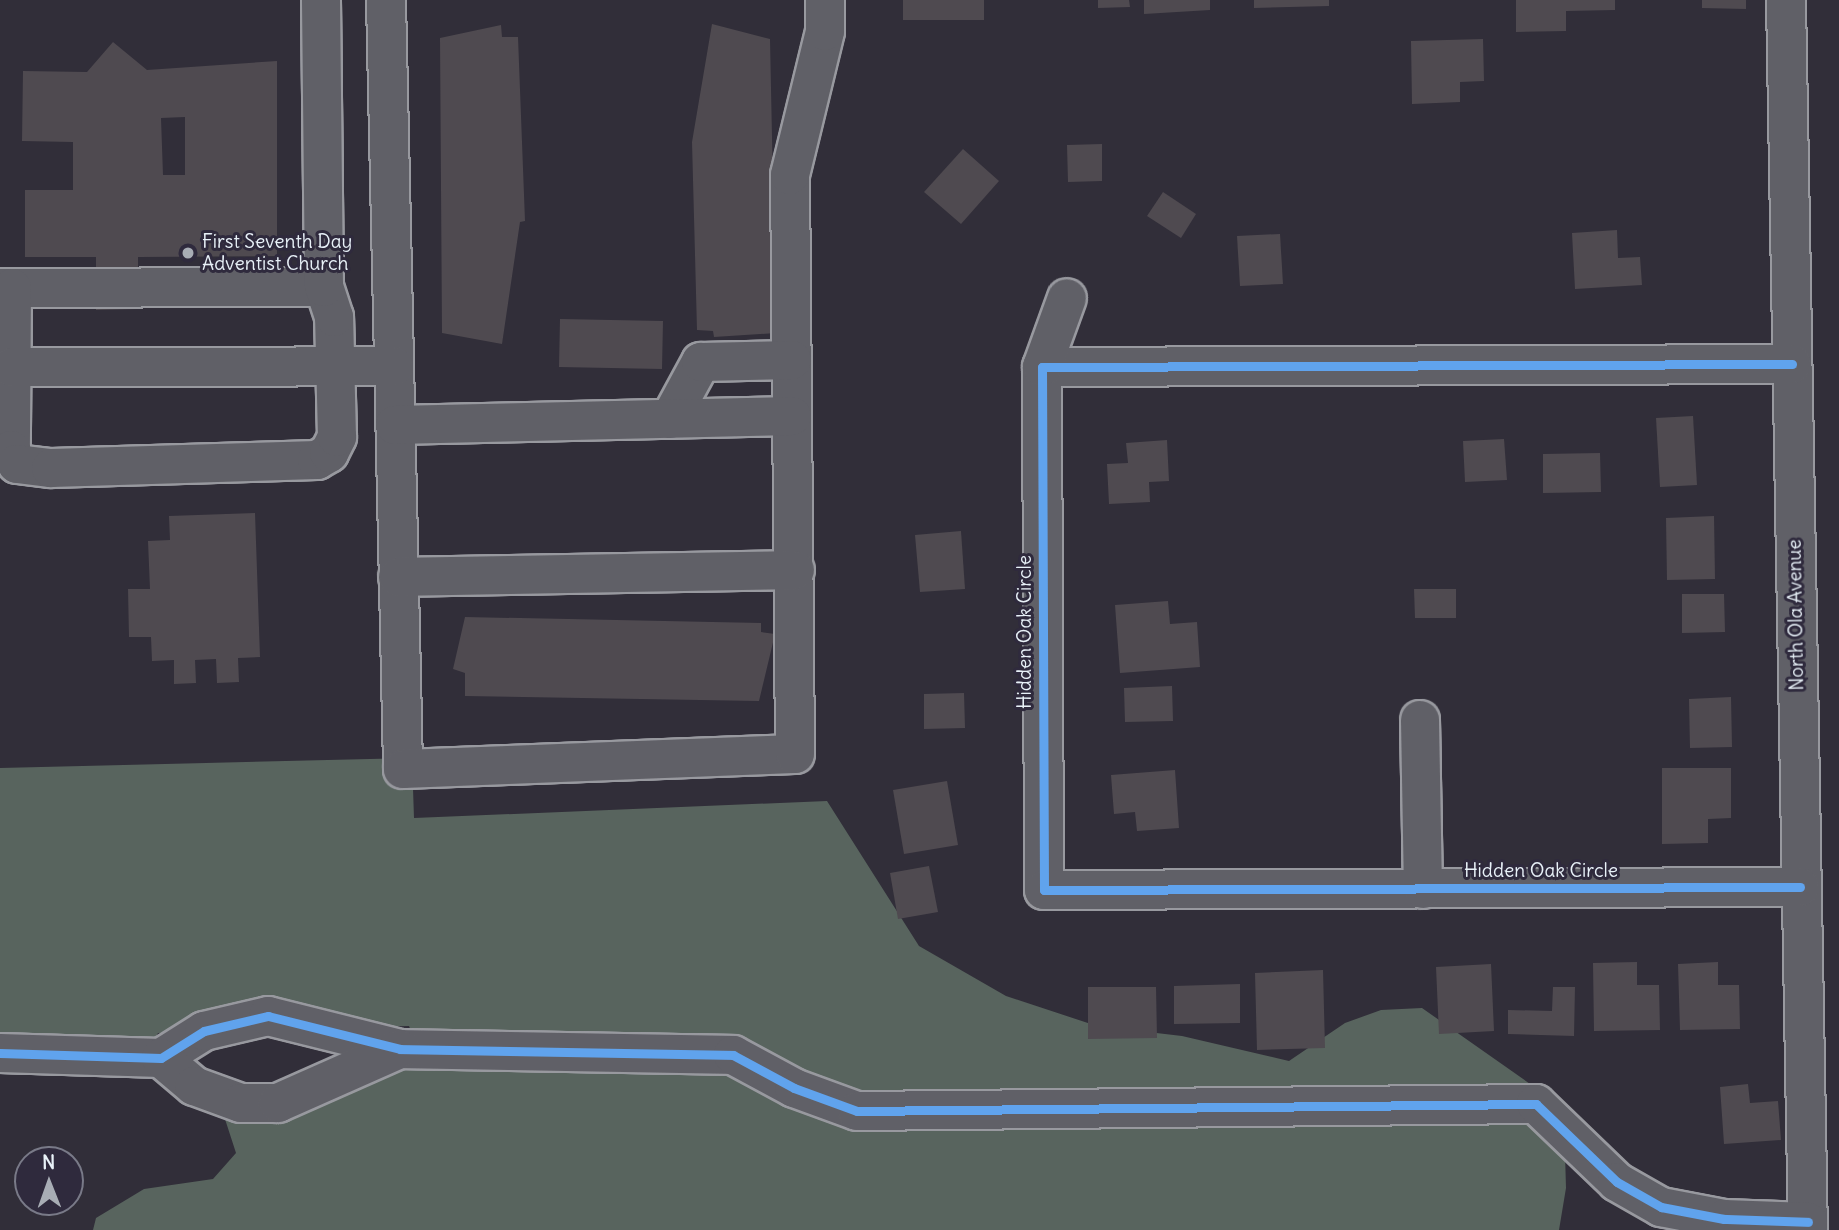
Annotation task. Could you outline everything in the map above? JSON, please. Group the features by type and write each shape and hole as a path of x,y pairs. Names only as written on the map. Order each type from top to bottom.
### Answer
{"street":[{"path":"321,0 324,286 334,317 336,367 337,437 329,453 317,460 51,468 17,464 11,450 11,367 6,288 324,286"},
{"path":"386,0 403,769 795,754 790,175 825,31 825,0"},
{"name":"North Ola Avenue","path":"1786,0 1808,1226"},
{"path":"1067,298 1042,367 1792,364"},
{"path":"670,419 701,362 792,360"},
{"path":"11,367 394,366"},
{"name":"Hidden Oak Circle","path":"1042,367 1044,890 1800,887"},
{"path":"395,425 792,416"},
{"path":"398,577 795,570"},
{"path":"1420,720 1423,889"},
{"path":"0,1053 161,1058 204,1031 268,1016 400,1049 733,1055 794,1088 857,1111 1535,1104 1617,1182 1661,1207 1724,1219 1808,1226"},
{"path":"161,1058 194,1086 241,1103 278,1103 400,1049"}],"shaded area":[{"path":"412,758 414,818 827,801 919,946 1006,996 1097,1026 1182,1036 1289,1061 1345,1023 1381,1010 1422,1008 1533,1086 859,1093 799,1071 411,1031 409,1026 158,1033 154,1040 0,1035 0,768"},
{"path":"402,1067 729,1073 789,1104 1530,1122 1565,1153 1566,1188 1559,1230 93,1230 96,1218 144,1189 213,1179 236,1153 224,1116"}],"building":[{"path":"903,0 984,0 984,20 903,20"},
{"path":"1098,0 1129,0 1130,7 1098,8"},
{"path":"1144,0 1210,0 1210,10 1144,14"},
{"path":"1254,0 1329,0 1329,6 1254,8"},
{"path":"1516,0 1615,0 1615,10 1566,11 1566,31 1516,32"},
{"path":"1702,0 1746,0 1746,9 1702,8"},
{"path":"712,24 770,39 776,333 714,337 713,331 697,330 692,142"},
{"path":"501,25 502,37 518,37 525,221 520,222 502,344 442,333 440,38"},
{"path":"1483,39 1484,81 1460,82 1460,102 1412,104 1411,41"},
{"path":"113,42 147,70 277,61 277,256 138,257 138,309 96,310 96,257 25,257 25,190 73,190 73,142 22,141 23,71 87,72","holes":["185,117 185,175 163,175 161,118"]},
{"path":"1102,144 1102,181 1068,182 1067,145"},
{"path":"963,149 999,181 961,224 924,192"},
{"path":"1163,192 1196,214 1181,238 1147,216"},
{"path":"1617,230 1618,258 1640,257 1642,285 1575,289 1572,233"},
{"path":"1280,234 1283,284 1240,286 1237,236"},
{"path":"560,319 663,321 662,369 559,367"},
{"path":"1693,416 1697,485 1660,487 1656,418"},
{"path":"1504,439 1507,480 1465,482 1463,441"},
{"path":"1167,440 1169,481 1149,482 1150,502 1109,504 1107,464 1128,463 1126,443"},
{"path":"1600,453 1601,492 1543,493 1543,454"},
{"path":"255,513 260,657 238,658 239,682 217,683 216,659 195,660 196,683 174,684 174,660 152,661 151,637 129,637 128,589 150,589 148,541 170,540 169,516"},
{"path":"1714,516 1715,579 1667,580 1666,518"},
{"path":"961,531 965,589 920,592 915,535"},
{"path":"1414,589 1456,589 1456,618 1415,618"},
{"path":"1682,594 1724,594 1725,632 1682,633"},
{"path":"1168,601 1170,624 1197,622 1200,667 1120,673 1115,605"},
{"path":"465,617 761,623 761,632 775,634 759,701 465,696 465,673 453,669"},
{"path":"1172,686 1173,721 1125,722 1124,688"},
{"path":"964,693 965,728 924,729 924,694"},
{"path":"1731,697 1732,747 1690,748 1689,699"},
{"path":"1662,768 1731,768 1731,818 1708,819 1708,843 1662,844"},
{"path":"1175,770 1179,828 1137,831 1135,812 1114,814 1111,775"},
{"path":"947,781 958,845 904,854 893,790"},
{"path":"929,866 938,912 898,919 890,873"},
{"path":"1637,962 1637,985 1659,985 1660,1030 1594,1031 1593,963"},
{"path":"1718,962 1718,985 1739,985 1740,1029 1680,1030 1678,964"},
{"path":"1491,964 1494,1031 1439,1034 1436,967"},
{"path":"1323,970 1325,1048 1257,1050 1255,973"},
{"path":"1240,984 1240,1023 1174,1024 1174,986"},
{"path":"1088,987 1156,987 1157,1038 1088,1039"},
{"path":"1553,987 1575,987 1574,1036 1508,1034 1508,1010 1552,1011"},
{"path":"1748,1084 1750,1103 1778,1101 1781,1140 1724,1144 1720,1087"}],"cycle path":[{"path":"1792,364 1042,367 1044,890 1800,887"},
{"path":"0,1053 161,1058 204,1031 268,1016 400,1049 733,1055 794,1088 857,1111 1536,1104 1617,1182 1661,1207 1724,1219 1808,1222"}],"place":[{"name":"First Seventh Day Adventist Church","path":"188,253"}]}
